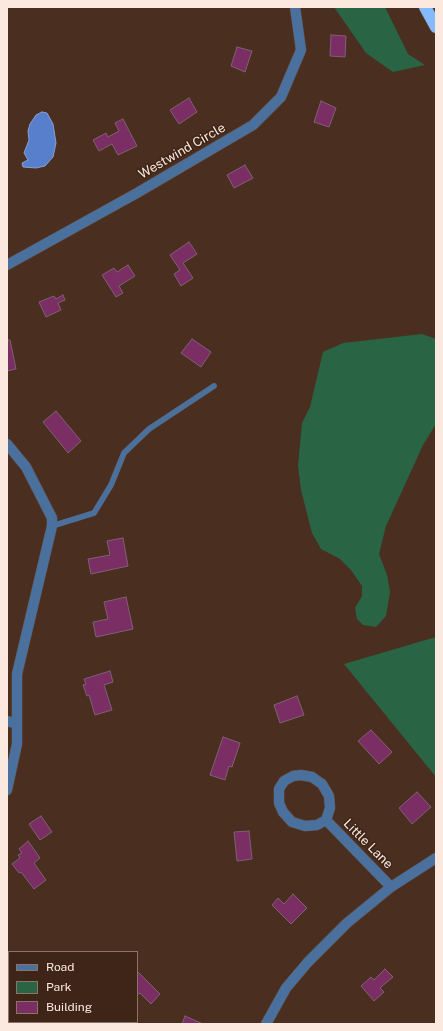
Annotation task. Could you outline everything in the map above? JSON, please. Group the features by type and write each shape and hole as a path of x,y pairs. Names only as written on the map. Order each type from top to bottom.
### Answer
{"highway":[{"path":"425,7 436,27"}],"street":[{"name":"Westwind Circle","path":"7,265 137,193 253,125 281,97 301,50 295,7"},
{"path":"7,444 26,467 52,518 52,526 17,674 17,744 7,790"},
{"path":"7,721 17,724"},
{"name":"Little Lane","path":"301,775 312,777 322,784 329,796 330,808 326,820 317,825 305,826 292,822 283,812 279,803 279,789 284,781 293,776 301,775"},
{"name":"Little Lane","path":"326,820 391,887"},
{"path":"266,1024 286,988 308,962 346,923 391,887 436,858"}],"lane":[{"path":"52,526 94,513 111,485 124,453 149,430 214,386"}],"green space":[{"path":"334,7 385,7 408,54 425,65 393,72 366,53"},
{"path":"422,334 436,339 436,424 423,445 386,526 379,554 387,575 390,592 386,616 376,627 363,625 357,619 355,608 362,596 362,586 351,570 340,559 321,549 312,533 301,490 298,466 302,423 310,407 323,352 343,343"},
{"path":"436,637 436,777 344,664"}],"water":[{"path":"42,112 47,113 53,124 56,143 53,157 45,166 36,168 23,167 22,163 28,160 24,153 29,140 28,131 30,124 36,115"}],"building":[{"path":"331,35 346,36 345,57 330,56"},
{"path":"237,47 252,51 245,72 231,66"},
{"path":"189,98 197,112 179,124 170,110"},
{"path":"321,101 336,108 329,127 314,122"},
{"path":"123,119 137,146 118,155 112,144 99,151 93,140 106,133 108,137 119,131 115,123"},
{"path":"245,165 253,178 234,188 227,175"},
{"path":"189,242 197,254 183,263 193,278 181,286 174,274 180,270 170,255"},
{"path":"128,265 135,276 119,286 123,293 116,297 102,275 114,268 117,272"},
{"path":"63,295 65,300 58,303 61,310 46,317 39,302 54,296 56,299"},
{"path":"192,339 211,352 201,367 181,353"},
{"path":"7,340 10,340 16,369 7,371"},
{"path":"56,411 81,441 68,453 43,422"},
{"path":"123,538 128,566 91,574 88,559 110,555 107,541"},
{"path":"126,597 133,629 96,637 93,622 108,619 104,602"},
{"path":"110,671 113,682 104,685 112,710 95,715 89,695 87,696 83,685 86,684 84,679"},
{"path":"297,696 304,715 280,723 274,705"},
{"path":"371,730 392,752 379,764 358,741"},
{"path":"223,737 240,743 232,767 229,766 225,780 210,775"},
{"path":"417,792 431,807 412,824 399,808"},
{"path":"41,816 52,832 40,840 29,824"},
{"path":"249,831 252,859 237,861 234,832"},
{"path":"28,841 40,858 34,863 46,880 34,889 21,872 19,873 12,864 20,858 18,855 22,853 19,849"},
{"path":"293,894 307,908 291,924 272,905 278,898 284,904"},
{"path":"385,969 393,977 380,988 384,992 374,1001 361,986 371,977 374,980"},
{"path":"138,972 160,994 151,1004 140,993 138,994"},
{"path":"185,1016 203,1024 182,1024"}]}
